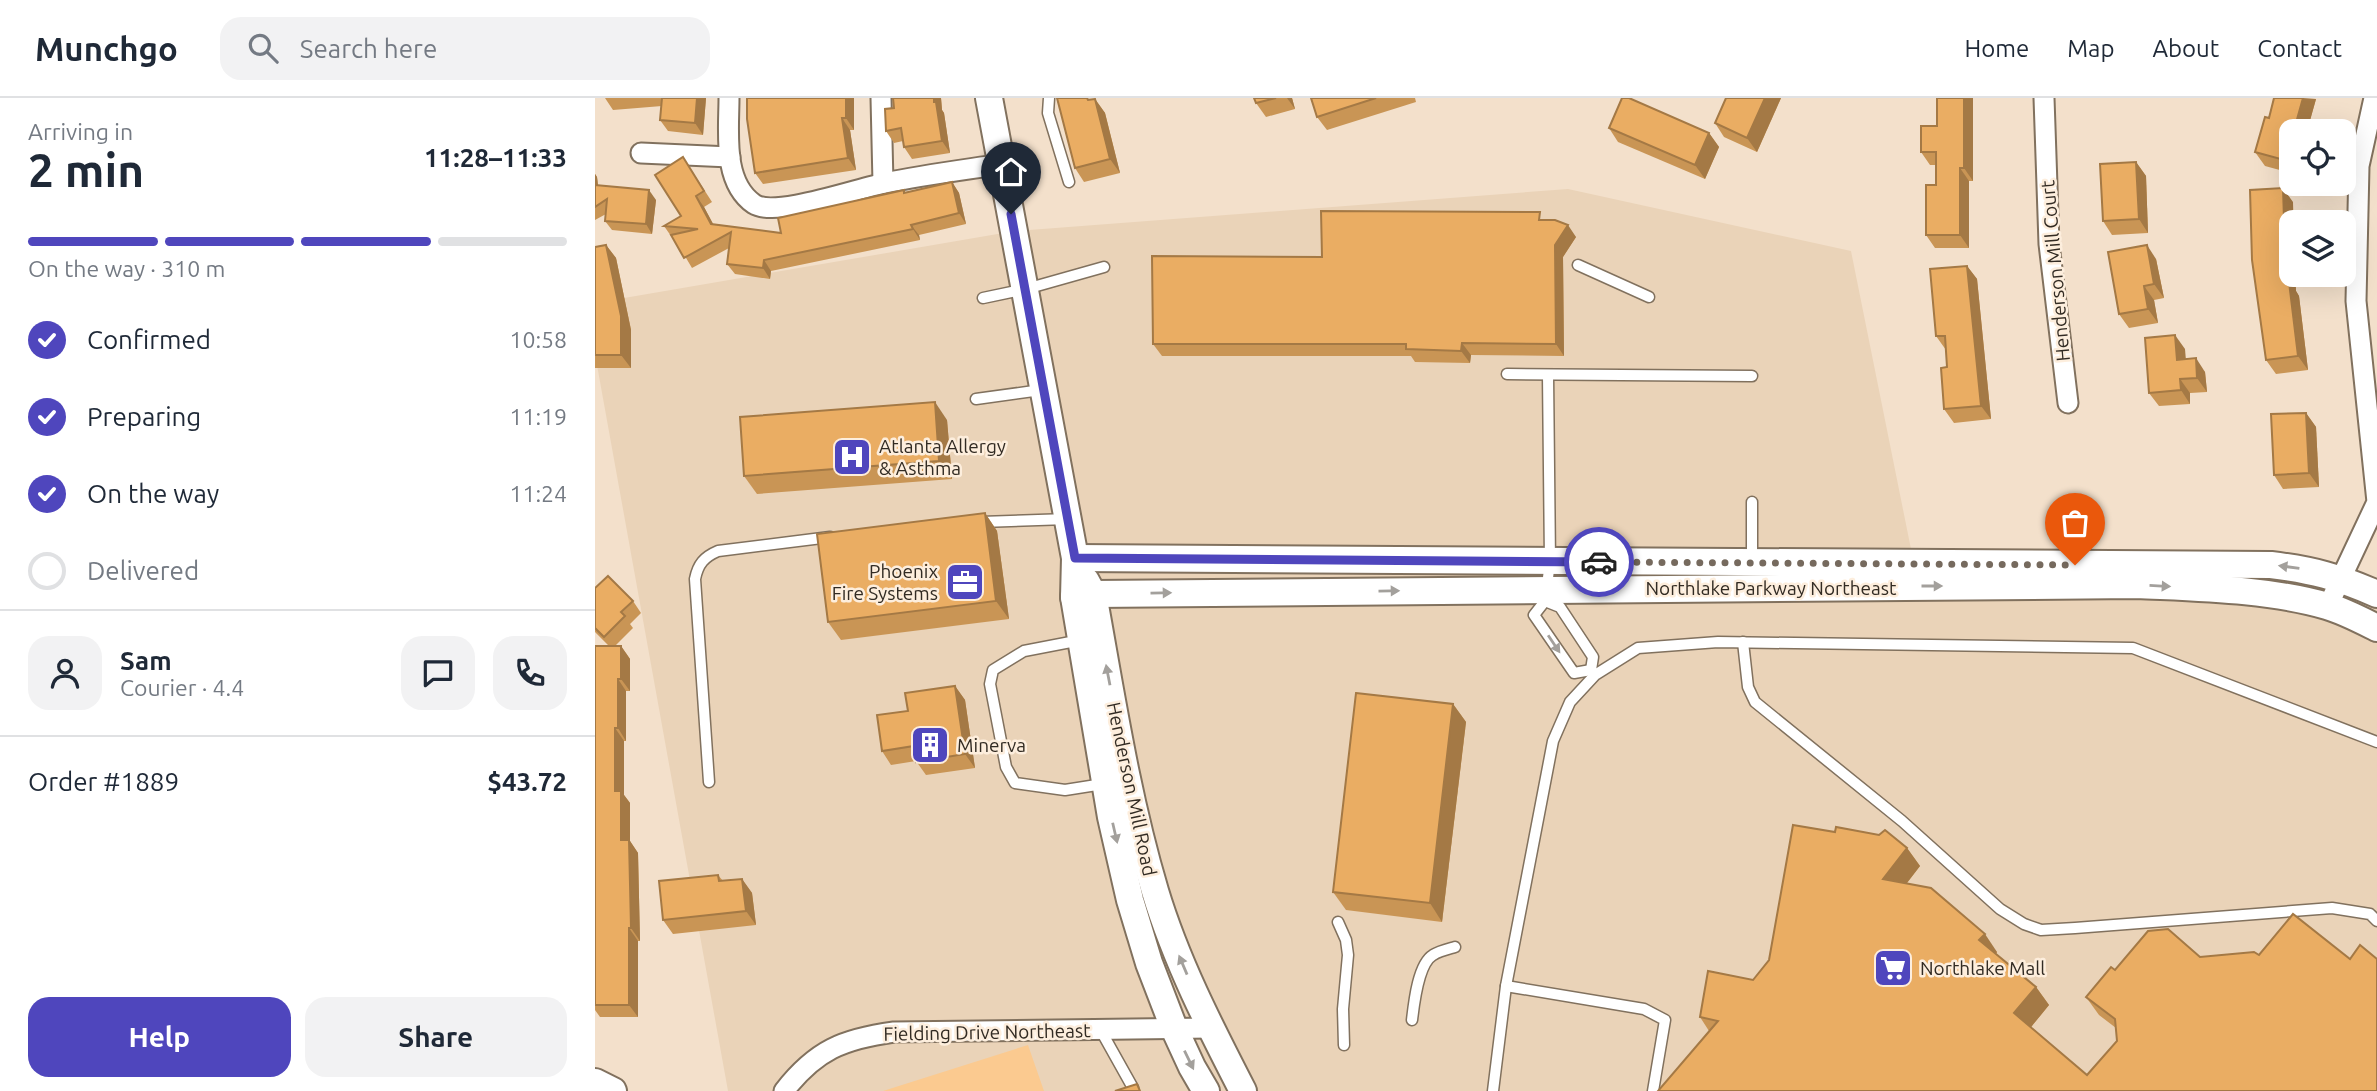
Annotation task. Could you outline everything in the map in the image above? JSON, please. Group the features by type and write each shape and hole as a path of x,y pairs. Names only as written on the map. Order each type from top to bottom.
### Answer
{"street":[{"path":"729,98 730,157 738,188 754,204 765,208 812,202 883,183 1002,164"},
{"path":"881,98 883,183"},
{"name":"Henderson Mill Road","path":"989,98 1075,558 1133,813 1156,893 1178,954 1243,1091"},
{"name":"Henderson Mill Court","path":"2044,98 2049,244 2068,403"},
{"path":"2328,606 2377,502 2356,301 2360,166 2371,145 2374,98"},
{"path":"641,153 730,157"},
{"name":"Northlake Parkway Northeast","path":"1075,558 2271,565 2310,570 2342,578 2377,594"},
{"name":"Northlake Parkway Northeast","path":"1083,595 1545,595 2137,585 2223,589 2328,606 2377,628"},
{"name":"Henderson Mill Road","path":"1083,595 1081,640 1105,783 1131,900 1149,963 1174,1028 1206,1091"},
{"name":"Fielding Drive Northeast","path":"784,1091 809,1062 835,1046 862,1036 894,1032 1211,1028"},
{"path":"595,1082 613,1091"}],"lane":[{"path":"1049,98 1048,113 1069,182"},
{"path":"1577,265 1649,297"},
{"path":"983,298 1104,267"},
{"path":"1507,374 1752,376"},
{"path":"1548,375 1550,562 1545,595 1534,615 1574,673 1593,672"},
{"path":"976,399 1045,390"},
{"path":"1752,502 1752,562"},
{"path":"970,522 1068,519"},
{"path":"709,782 695,579 697,566 707,556 718,551 846,535"},
{"path":"1545,595 1560,607 1593,657 1593,672"},
{"path":"1081,640 1024,652 993,670 990,684 1006,767 1016,783 1065,790 1105,783"},
{"path":"1743,642 1748,687 1755,702 1902,821 2000,909 2024,924 2041,930 2332,908 2370,914 2377,921"},
{"path":"1493,1091 1506,986 1553,741 1570,702 1593,672 1638,648 1743,642 2133,648 2377,742"},
{"path":"1338,922 1346,940 1348,955 1343,1009 1344,1045"},
{"path":"1412,1020 1415,995 1424,965 1431,955 1455,947"},
{"path":"1506,986 1644,1009 1665,1020 1653,1091"},
{"path":"1100,1029 1133,1088"}],"shaded area":[{"path":"1568,189 1851,251 1914,564 2331,574 2377,597 2377,1091 728,1091 595,354 595,303 1015,231"},
{"path":"1028,1045 1044,1091 883,1091"}],"building":[{"path":"662,98 697,98 695,123 660,120"},
{"path":"747,98 846,98 846,118 842,118 848,158 755,173 747,119"},
{"path":"893,98 934,98 942,141 904,147 901,128 886,131 885,109 894,108"},
{"path":"1057,98 1095,99 1110,159 1075,168"},
{"path":"1254,98 1276,98 1256,103"},
{"path":"1311,98 1376,98 1317,117"},
{"path":"1622,98 1629,98 1709,133 1695,165 1609,128"},
{"path":"1726,98 1765,98 1747,138 1715,123"},
{"path":"1937,98 1964,98 1960,235 1926,235 1926,185 1936,185 1936,152 1921,152 1921,126 1937,126"},
{"path":"2274,98 2303,98 2297,119 2279,119 2279,159 2255,152 2265,117 2269,118"},
{"path":"683,157 704,191 696,196 711,224 781,233 778,218 952,182 959,213 911,225 913,229 764,260 763,268 727,264 731,232 684,258 671,235 698,229 664,226 681,216 655,175"},
{"path":"2136,162 2139,219 2103,221 2100,164"},
{"path":"595,185 649,190 646,224 605,221 607,199 595,207"},
{"path":"2279,188 2279,196 2283,196 2284,210 2279,210 2279,287 2290,287 2298,356 2266,360 2252,260 2250,190"},
{"path":"1321,211 1540,212 1539,220 1555,220 1568,225 1555,245 1556,344 1462,343 1461,351 1406,349 1406,344 1153,344 1152,256 1322,257"},
{"path":"606,245 621,316 621,355 595,355 595,247"},
{"path":"2147,245 2154,284 2144,286 2148,309 2119,314 2108,252"},
{"path":"1967,266 1981,406 1944,409 1941,368 1947,367 1945,336 1936,336 1930,269"},
{"path":"2175,335 2177,360 2196,358 2197,378 2180,379 2181,390 2149,393 2145,338"},
{"name":"Atlanta Allergy & Asthma","path":"935,402 939,461 744,476 740,417"},
{"path":"2306,413 2309,473 2274,475 2271,414"},
{"path":"985,513 996,601 828,622 817,534"},
{"path":"608,576 633,601 621,612 625,616 604,637 595,628 595,588"},
{"path":"595,646 621,646 618,728 615,728 615,791 621,791 621,840 629,840 629,1005 595,1005"},
{"name":"Minerva","path":"955,686 965,754 916,762 914,746 882,751 877,715 908,711 905,693"},
{"path":"1356,693 1453,704 1430,903 1333,892"},
{"path":"1793,825 1835,832 1836,827 1879,835 1885,830 1907,848 1883,879 1931,888 1985,934 1979,940 2036,987 2014,1013 2087,1075 2117,1041 2115,1019 2086,997 2111,967 2115,970 2148,931 2168,929 2200,957 2254,952 2259,955 2293,914 2350,959 2360,945 2377,959 2377,1091 1658,1091 1718,1021 1700,1017 1708,971 1753,980 1769,960"},
{"path":"718,875 719,881 742,879 746,911 663,920 659,881"},
{"path":"1137,1084 1140,1091 1115,1091"}],"way so far":[{"path":"1599,562 2075,565"}],"place":[{"name":"Atlanta Allergy & Asthma","path":"852,457"},
{"name":"Phoenix Fire Systems","path":"965,582"},
{"name":"Minerva","path":"930,745"},
{"name":"Northlake Mall","path":"1893,968"}],"route":[{"path":"1011,214 1075,558 1599,562"}]}
